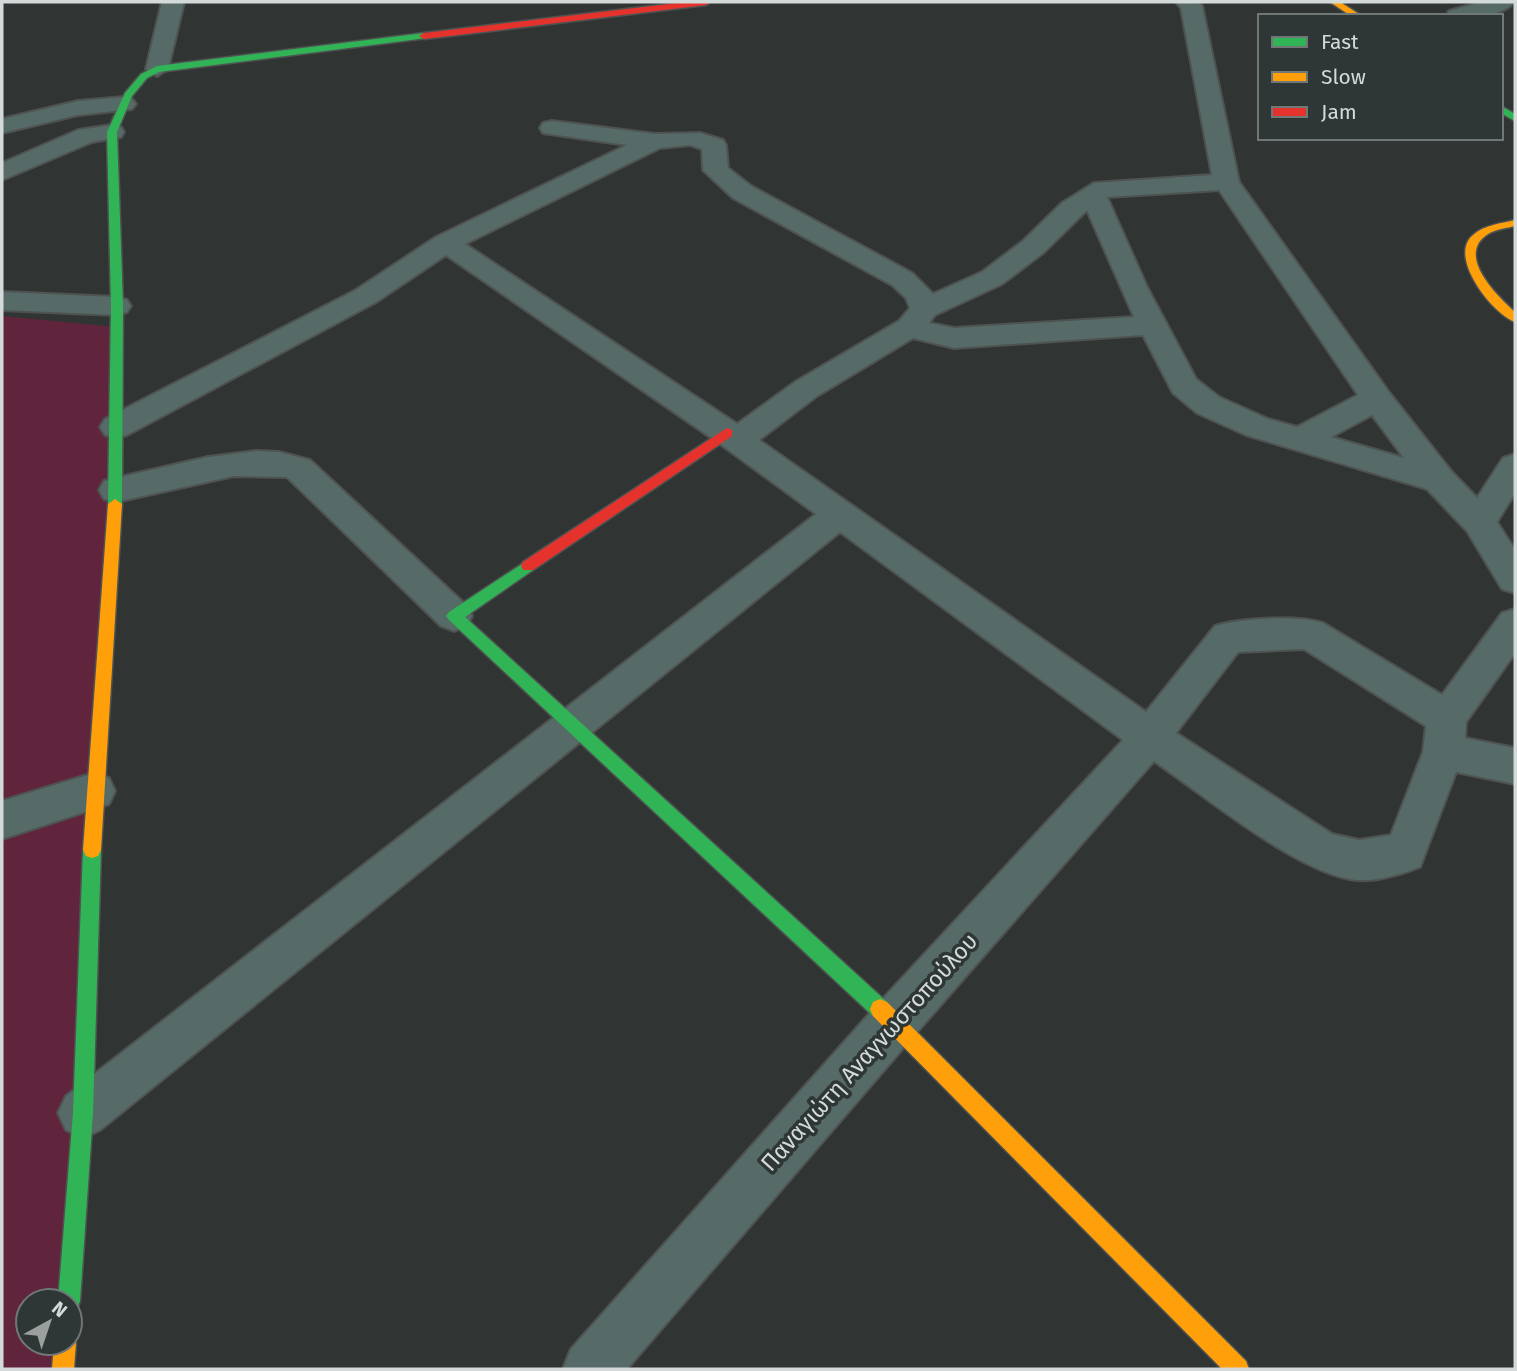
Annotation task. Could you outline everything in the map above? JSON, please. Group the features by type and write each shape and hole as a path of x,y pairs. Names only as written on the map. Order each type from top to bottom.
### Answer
{"street":[{"path":"157,69 173,2"},
{"path":"2,172 100,133 144,76 157,69 706,2"},
{"path":"1188,2 1191,6 1226,182 1377,399 1439,480 1479,522 1515,579"},
{"path":"1334,2 1355,14"},
{"path":"1464,14 1503,2"},
{"path":"2,125 78,108 124,104"},
{"path":"552,128 655,141 691,138 714,145 716,170 742,192 902,279 919,294 917,318"},
{"path":"70,1287 83,1113 94,791 116,490 117,306 100,133"},
{"path":"116,427 366,296 446,243 655,141"},
{"path":"454,616 917,318 992,278 1033,247 1071,209 1103,188 1226,182"},
{"path":"1093,195 1133,287 1185,386 1208,405 1257,427 1439,480"},
{"path":"1515,223 1482,232 1473,245 1472,260 1474,273 1481,285 1515,318"},
{"path":"446,243 732,437 1150,737 1323,852 1359,860 1405,853 1445,735 1515,624"},
{"path":"2,301 117,306"},
{"path":"917,318 954,338 1154,325"},
{"path":"1302,439 1377,399"},
{"path":"116,490 257,460 284,463 298,468 573,727 894,1023 1238,1369"},
{"path":"1479,522 1515,466"},
{"path":"83,1113 840,514"},
{"name":"Παναγιώτη Αναγνωστοπούλου","path":"591,1369 894,1023 1150,737 1228,637 1310,634 1445,735"},
{"path":"1445,735 1515,766"},
{"path":"2,820 94,791"}],"shaded area":[{"path":"2,316 116,327 70,1287 14,1287 14,1357 64,1357 63,1369 2,1369"}],"traffic: fast":[{"path":"115,504 117,306 112,132 128,95 144,76 157,69 424,36"},
{"path":"1503,110 1515,118"},
{"path":"528,566 454,616 880,1009"},
{"path":"70,1287 83,1113 92,850"}],"traffic: slow":[{"path":"1334,2 1355,14"},
{"path":"1515,223 1483,232 1473,242 1470,253 1478,278 1515,318"},
{"path":"92,850 115,504"},
{"path":"880,1009 1238,1369"},
{"path":"63,1369 64,1357"}],"traffic: jam":[{"path":"424,36 706,2"},
{"path":"528,566 727,433"}]}
